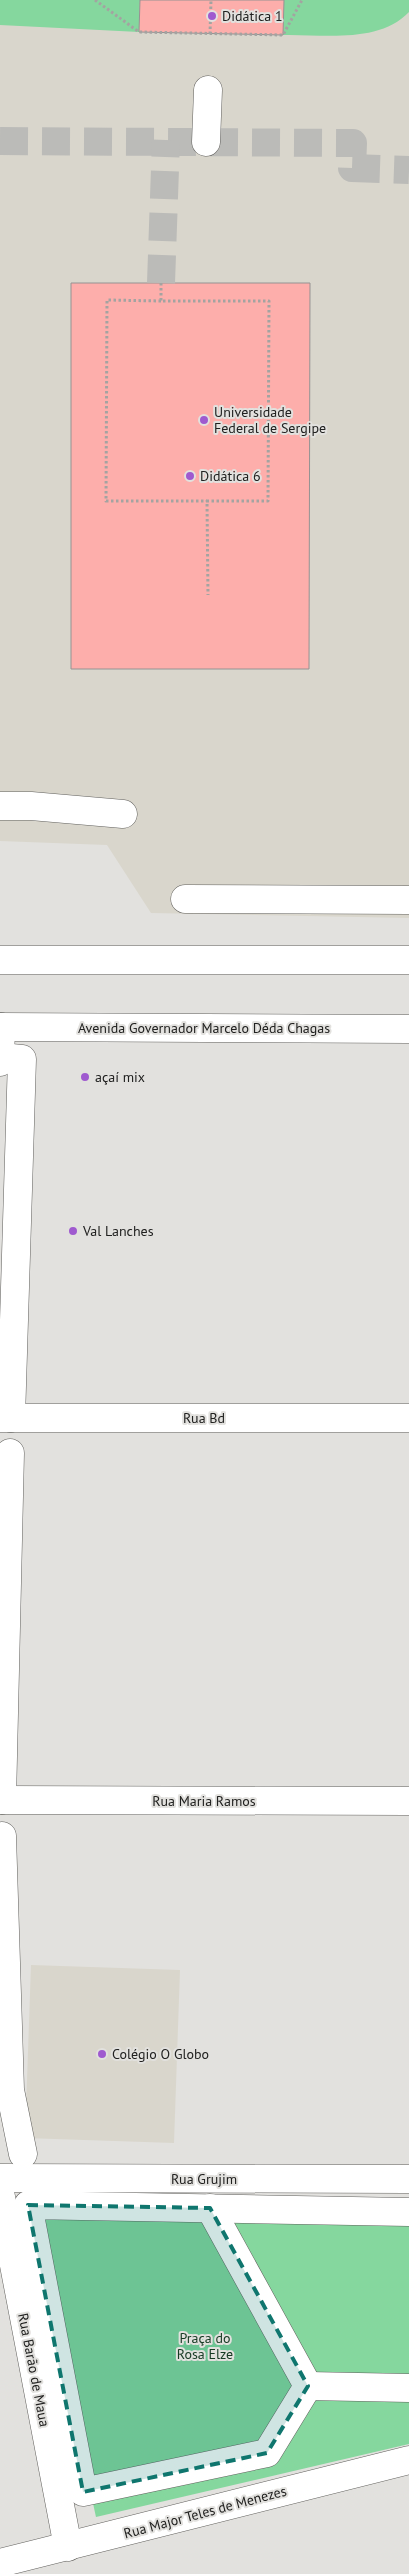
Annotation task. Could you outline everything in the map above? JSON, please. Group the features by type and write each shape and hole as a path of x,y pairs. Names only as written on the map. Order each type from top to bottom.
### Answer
{"street":[{"path":"206,142 208,90"},
{"path":"0,806 31,806 123,814"},
{"path":"185,899 409,900"},
{"path":"0,960 409,960"},
{"path":"0,1062 1,1027"},
{"name":"Avenida Governador Marcelo Déda Chagas","path":"1,1027 409,1030"},
{"path":"0,1057 22,1059 6,1418"},
{"name":"Rua Bd","path":"6,1418 409,1418"},
{"path":"1,1800 10,1453"},
{"name":"Rua Maria Ramos","path":"1,1800 409,1801"},
{"path":"2,1836 10,2090 23,2154"},
{"name":"Rua Grujim","path":"0,2178 409,2179"},
{"name":"Rua Barão de Maua","path":"0,2192 68,2548"},
{"path":"308,2386 267,2453 84,2492 28,2205 409,2212"},
{"path":"210,2208 308,2386"},
{"path":"308,2386 409,2388"},
{"name":"Rua Major Teles de Menezes","path":"0,2563 68,2548 409,2460"}],"path":[{"path":"95,0 139,32 283,35 302,0"},
{"path":"210,34 211,0"},
{"path":"161,283 161,301"},
{"path":"107,300 161,301 269,301 268,501 106,501 107,300"},
{"path":"207,501 208,595"}],"highlighted area":[{"path":"28,2205 210,2208 308,2386 267,2453 83,2492"}],"shaded area":[{"name":"Universidade Federal de Sergipe","path":"0,0 409,0 409,918 151,913 107,845 0,841"},
{"name":"Colégio O Globo","path":"31,1965 180,1970 174,2143 25,2138"}],"green space":[{"path":"0,0 140,0 139,32 0,25"},
{"path":"284,0 409,0 409,12 397,22 382,29 366,33 333,36 283,35"},
{"name":"Praça do Rosa Elze","path":"409,2203 409,2444 96,2517 28,2205"}],"building":[{"name":"Didática 1","path":"140,0 284,0 283,35 139,32"},
{"name":"Didática 6","path":"71,283 310,283 309,669 71,669"}],"tunnel":[{"path":"161,283 166,140"},
{"path":"0,141 353,143 352,168 409,170"}],"place":[{"name":"Didática 1","path":"212,16"},
{"name":"Universidade Federal de Sergipe","path":"204,420"},
{"name":"Didática 6","path":"190,476"},
{"name":"açaí mix","path":"85,1077"},
{"name":"Val Lanches","path":"73,1231"},
{"name":"Colégio O Globo","path":"102,2054"}]}
